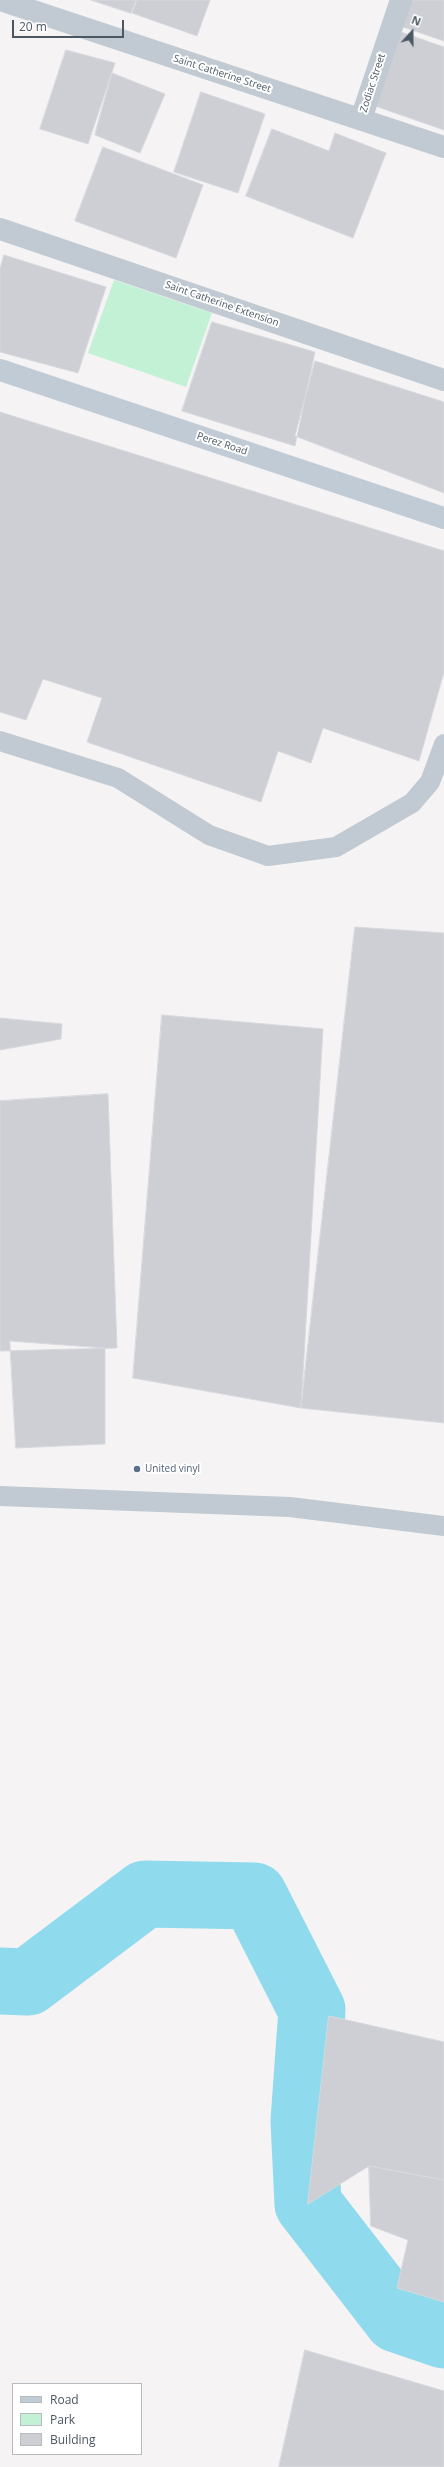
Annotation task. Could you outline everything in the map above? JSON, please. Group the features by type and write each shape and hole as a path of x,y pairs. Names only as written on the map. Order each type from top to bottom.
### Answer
{"street":[{"name":"Saint Catherine Street","path":"0,0 444,147"},
{"name":"Zodiac Street","path":"361,120 401,0"},
{"name":"Saint Catherine Extension","path":"0,229 444,380"},
{"name":"Perez Road","path":"0,370 444,518"}],"lane":[{"path":"0,741 118,778 209,835 268,856 336,847 412,803 430,782 444,744"},
{"path":"0,1496 290,1506 444,1526"}],"green space":[{"path":"114,280 212,313 186,387 88,353"}],"building":[{"path":"91,0 136,0 131,13"},
{"path":"137,0 210,0 197,36 132,13"},
{"path":"409,0 444,0 444,41 400,26"},
{"path":"401,32 444,47 444,130 375,106"},
{"path":"66,50 115,63 88,144 40,129"},
{"path":"112,73 165,94 140,153 95,135"},
{"path":"201,92 265,114 238,193 174,172"},
{"path":"272,129 329,151 335,133 386,153 353,238 246,196"},
{"path":"103,147 203,185 176,258 75,221"},
{"path":"4,255 106,287 78,373 0,352 0,269"},
{"path":"212,322 315,352 295,446 182,411"},
{"path":"315,361 444,402 444,493 295,436"},
{"path":"0,412 444,551 444,672 419,761 323,728 311,763 278,751 261,802 87,742 102,698 43,679 26,720 0,712"},
{"path":"355,927 444,933 444,1423 301,1408"},
{"path":"162,1015 323,1029 301,1408 133,1378"},
{"path":"0,1018 62,1024 61,1039 0,1050"},
{"path":"108,1094 117,1348 0,1351 0,1101"},
{"path":"10,1341 105,1348 105,1444 16,1448"},
{"path":"329,2016 444,2042 444,2180 369,2166 308,2204"},
{"path":"369,2166 444,2180 444,2302 397,2288 408,2240 371,2226"},
{"path":"305,2350 444,2391 444,2467 279,2467"}],"waterway":[{"path":"0,1981 28,1982 145,1894 254,1896 312,2010 304,2121 308,2204 397,2319 444,2335"}],"place":[{"name":"United vinyl","path":"137,1469"}]}
